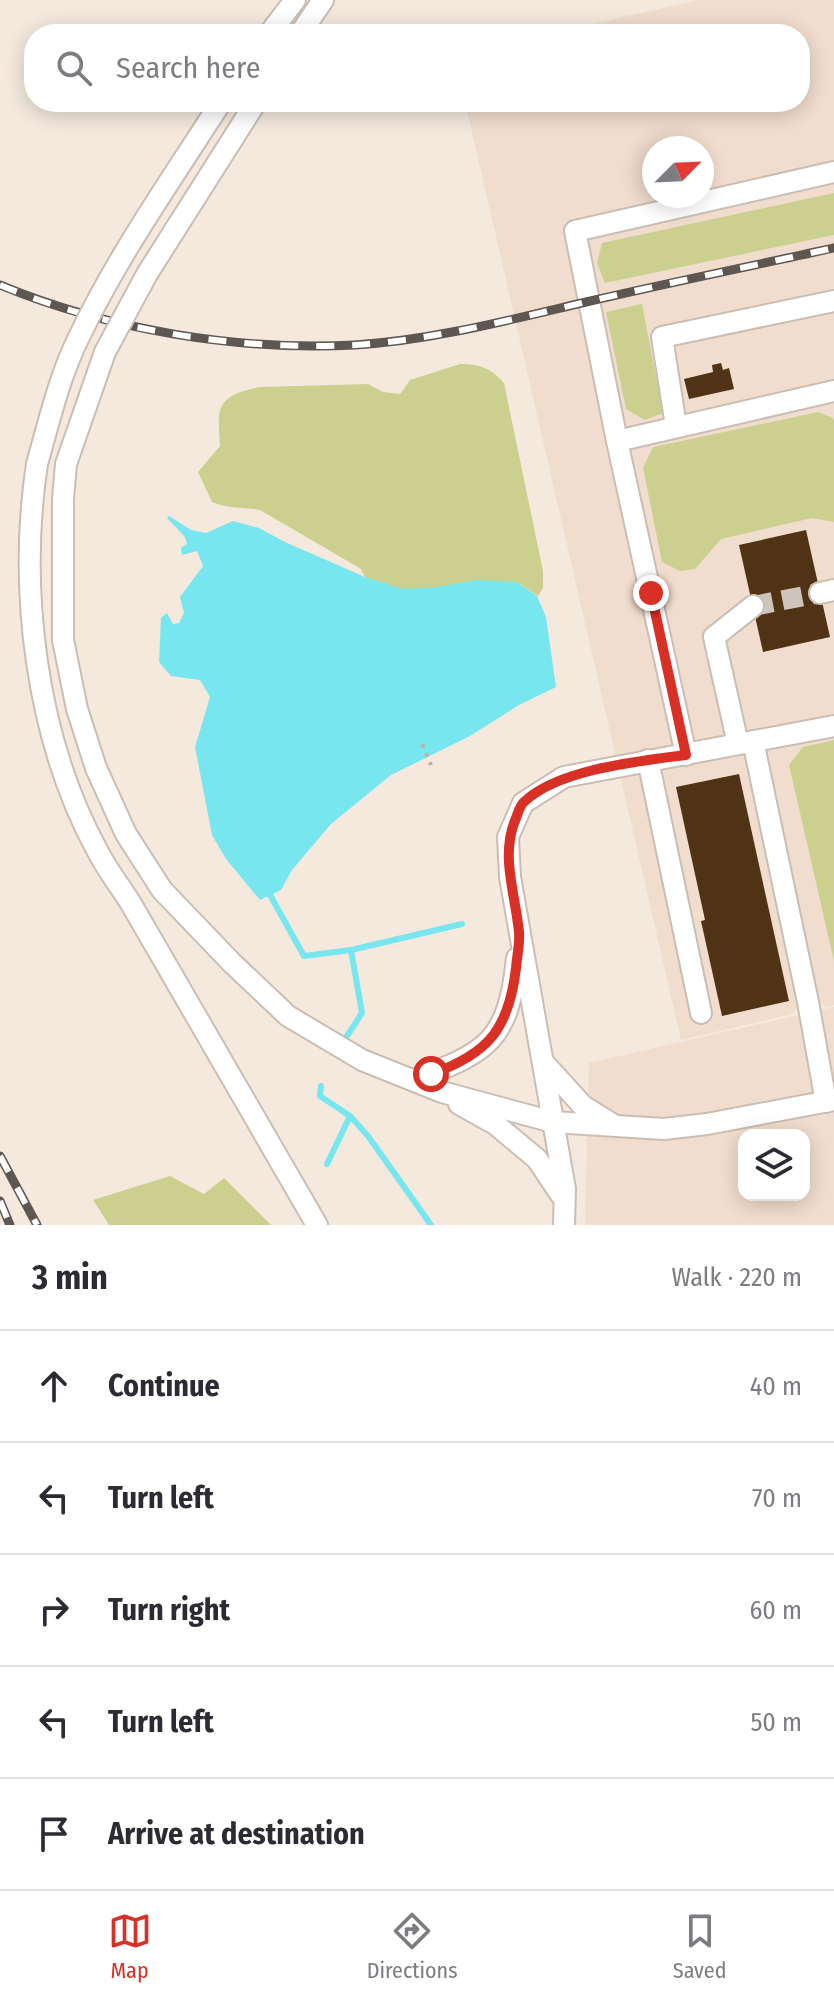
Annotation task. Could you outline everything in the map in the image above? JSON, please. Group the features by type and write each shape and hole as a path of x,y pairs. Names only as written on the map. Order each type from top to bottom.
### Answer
{"street":[{"path":"265,24 276,0"},
{"path":"277,24 295,0"},
{"path":"307,24 323,0"},
{"path":"215,112 122,258 78,338 56,398 37,464 32,495 34,644 48,717 70,789 97,850 317,1225"},
{"path":"250,112 147,274 105,352 66,464 63,499 63,640 77,709 96,768 126,834 162,890 232,963 288,1016 362,1060 442,1092 553,1122 664,1129 830,1101 745,743 714,637 753,606"},
{"path":"686,755 617,441 575,231 834,172"},
{"path":"676,426 662,337 834,301"},
{"path":"617,441 834,391"},
{"path":"564,1225 565,1189 510,877 508,837 523,803 564,777 834,726"},
{"path":"648,760 701,1013"},
{"path":"413,1080 453,1066 472,1055 499,1028 511,1004 519,934"},
{"path":"542,1060 583,1106 615,1126"},
{"path":"442,1092 495,1124 537,1159 565,1202"}],"path":[{"path":"422,744 431,765"}],"shaded area":[{"path":"698,0 834,0 834,1005 826,1007 816,1000 801,1003 792,1014 681,1040 467,112 810,112 810,24 592,24"},
{"path":"834,1007 834,1225 585,1225 589,1063"}],"green space":[{"path":"834,193 834,235 605,283 597,263 602,243"},
{"path":"642,304 663,413 645,420 626,409 606,312"},
{"path":"460,364 485,368 504,383 543,571 543,588 538,596 517,582 403,590 365,577 361,569 260,510 212,502 198,472 220,446 222,405 234,395 259,387 368,384 383,392 400,394 410,380"},
{"path":"818,412 834,421 834,522 812,518 721,539 695,569 680,571 662,562 643,468 653,447"},
{"path":"834,740 834,961 789,765 803,747"},
{"path":"170,1176 204,1194 224,1178 271,1225 109,1225 93,1200"}],"water":[{"path":"169,516 191,530 206,533 233,521 259,528 365,577 403,589 476,580 517,582 537,596 546,617 556,687 519,705 470,736 391,775 331,824 292,870 281,890 260,900 226,859 212,835 195,747 210,697 200,680 171,676 159,662 161,618 167,613 173,624 179,623 184,613 180,597 203,566 197,551 182,555 181,548 187,544 185,537 167,518"}],"building":[{"path":"721,363 723,370 729,368 734,389 689,399 684,379 713,372 712,365"},
{"path":"806,530 830,637 763,652 739,545"},
{"path":"739,774 789,1001 722,1016 676,787"}],"waterway":[{"path":"270,895 304,956 351,950 462,924"},
{"path":"345,1039 362,1013 351,950"},
{"path":"321,1086 320,1096 350,1116 368,1136 431,1225"},
{"path":"327,1164 350,1116"}],"tunnel":[{"path":"753,606 820,593"}],"railway":[{"path":"0,285 85,314 174,334 265,344 355,345 413,339 471,328 834,248"},
{"path":"0,1156 37,1225"},
{"path":"0,1201 10,1225"}],"route":[{"path":"431,1074 453,1066 488,1042 511,1004 519,934 510,877 508,837 523,803 564,777 686,755 651,593"}]}
